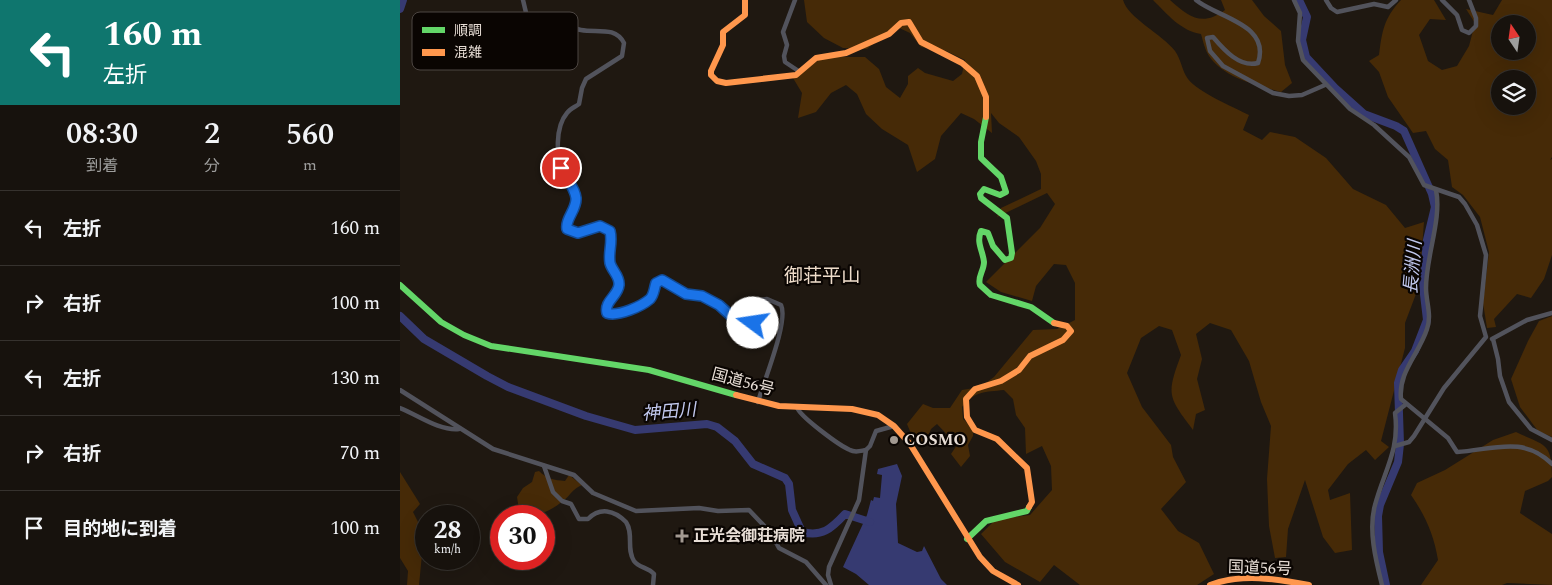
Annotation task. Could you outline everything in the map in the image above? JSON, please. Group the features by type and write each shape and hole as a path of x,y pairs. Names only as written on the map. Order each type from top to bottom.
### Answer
{"main road":[{"path":"745,0 745,15 723,32 723,45 713,64 711,75 717,81 726,83 787,77 800,72 806,64 816,58 846,53 889,34 901,23 908,22 925,44 945,52 972,71 984,88 987,99 980,141 980,158 1000,175 1006,192 1000,195 984,189 981,190 981,198 1007,218 1012,254 1011,258 1005,260 993,246 988,233 980,231 977,239 984,264 978,280 979,285 987,294 1016,300 1032,307 1050,323 1070,328 1071,331 1063,340 1035,352 1019,370 1001,382 975,389 966,399 967,417 975,430 997,439 1008,452 1027,468 1032,502 1028,510 1000,516 977,525 966,539"},
{"name":"国道56号","path":"400,285 432,317 466,338 490,346 649,370 758,402 797,407 852,409 878,415 894,426 910,444 966,539 993,571 1018,585"},
{"name":"国道56号","path":"1210,585 1224,579 1237,578 1310,585"}],"street":[{"path":"795,0 783,32 787,45 784,56 785,62 800,72"},
{"path":"1196,0 1206,9 1246,27 1258,39 1260,56 1258,63 1245,64 1229,54 1214,37 1207,38 1210,51 1223,66 1279,95 1302,95 1325,85"},
{"path":"1294,0 1300,13 1299,52 1303,60 1325,85 1350,108 1374,125 1409,157 1424,185 1459,197 1472,213 1482,236 1486,255 1480,316 1486,337"},
{"path":"1326,0 1331,8 1337,12 1374,4 1388,7 1396,0"},
{"path":"1442,0 1457,15 1462,30 1469,32 1476,26 1476,18 1469,0"},
{"path":"578,29 609,31 618,35 624,43 622,56 591,74 583,83 579,104 569,110 562,120 558,147 561,168 574,191 576,200 566,224 567,229 578,233 593,227 604,226 610,231 612,238 610,264 619,286 606,306 607,313 620,314 644,303 651,297 656,283 662,280 686,294 702,296 719,305 745,326 753,323 760,300 767,299 781,305 784,313 776,349 766,372 758,402"},
{"path":"1436,190 1438,204 1432,231 1426,286 1429,319 1418,351 1401,380 1401,399 1405,405 1448,438 1457,452 1523,446 1546,458 1552,464"},
{"path":"1493,340 1527,320 1552,313"},
{"path":"1486,337 1493,340"},
{"path":"1396,446 1409,442 1444,388 1486,337"},
{"path":"1493,340 1500,376 1509,402 1531,429 1552,440"},
{"path":"400,390 493,449 574,475 593,493 636,511 699,508 718,512 749,510 771,533 779,548 806,562 826,585"},
{"path":"1382,585 1374,552 1373,514 1396,446 1394,413 1405,405"},
{"path":"797,407 804,416 842,446 855,452 866,450"},
{"path":"400,408 452,430 460,428"},
{"path":"831,585 828,575 829,567 859,500 866,450 870,446 876,431 894,426"},
{"path":"544,466 554,492 562,501 571,504 579,519 588,520 598,511 603,511 626,522 630,532 632,558 636,564 654,574 653,585"}],"shaded area":[{"path":"804,0 1123,0 1126,7 1138,20 1162,38 1175,51 1186,76 1193,84 1216,99 1249,115 1243,130 1262,140 1270,132 1295,137 1326,158 1353,189 1386,205 1405,228 1424,222 1419,286 1405,323 1405,348 1381,441 1389,447 1375,460 1366,450 1348,464 1328,490 1330,500 1350,493 1352,550 1335,553 1323,537 1305,480 1288,529 1286,557 1275,558 1269,526 1267,479 1271,426 1261,402 1249,361 1231,330 1210,323 1196,334 1202,359 1197,379 1205,410 1196,414 1193,430 1178,410 1172,395 1173,379 1181,355 1172,330 1159,326 1141,338 1127,373 1142,407 1171,445 1173,457 1186,482 1161,509 1178,531 1199,543 1214,574 1197,585 1080,585 1054,565 1040,582 1005,562 981,534 996,519 1030,515 1052,490 1051,466 1042,446 1026,454 1025,428 1016,415 1013,399 1004,390 986,392 971,398 962,407 963,419 973,428 973,436 968,445 970,456 961,467 951,454 957,445 937,424 931,429 925,444 912,436 907,424 923,404 933,408 950,408 962,390 980,387 994,377 1033,330 1057,329 1075,320 1075,283 1066,265 1054,264 1036,286 1032,301 1001,292 986,282 1040,228 1055,204 1047,193 997,217 1001,208 1041,189 1041,174 1036,161 1019,137 999,123 991,113 992,133 974,119 961,113 941,136 935,159 917,172 908,145 882,129 866,114 857,94 846,85 831,93 816,112 798,118 802,93 793,78 823,57 865,57 879,69 886,87 900,98 908,84 908,76 918,68 925,73 953,81 962,74 965,60 946,51 921,47 910,33 895,26 867,49 843,48 824,38 807,22"},
{"path":"1153,0 1170,0 1183,11 1202,19 1217,15 1225,10 1221,0 1252,0 1264,16 1281,31 1285,65 1292,83 1281,92 1241,80 1223,70 1209,56 1201,34 1181,26"},
{"path":"1401,0 1434,0 1446,20 1430,19 1419,35 1428,61 1442,70 1457,66 1469,46 1475,23 1466,9 1493,15 1502,0 1552,0 1552,157 1550,160 1552,159 1552,255 1544,279 1531,298 1517,294 1494,319 1496,327 1487,328 1483,303 1489,252 1480,217 1463,195 1452,187 1448,160 1435,149 1426,131 1413,133 1388,97 1379,72 1369,61 1379,55 1385,25"},
{"path":"1552,316 1552,437 1538,431 1520,407 1511,379 1539,321"},
{"path":"1516,432 1540,443 1548,451 1550,457 1552,477 1548,481 1525,491 1520,513 1552,534 1552,585 1507,583 1502,585 1421,585 1438,560 1428,526 1421,510 1411,495 1417,483 1445,470 1493,440"},
{"path":"539,471 548,477 565,481 569,475 582,485 555,506 518,505 517,497 523,488 532,482 535,472"},
{"path":"400,472 420,504 415,505 413,512 415,516 415,570 420,570 419,585 407,585 408,571 400,558"}],"water":[{"path":"897,464 902,476 896,504 898,543 917,552 922,551 924,546 941,579 947,585 869,585 856,574 843,567 867,515 871,500 873,501 874,497 880,498 882,475 877,474 878,469"}],"waterway":[{"path":"400,9 403,0"},
{"name":"長洲川","path":"1299,0 1307,17 1302,40 1306,57 1335,88 1364,114 1404,131 1432,194 1435,207 1427,240 1423,286 1427,320 1415,351 1402,370 1398,383 1400,444 1398,462 1380,505 1378,516 1379,552 1386,585"},
{"name":"神田川","path":"400,316 424,339 487,376 508,387 586,416 635,430 707,424 717,427 735,441 753,464 785,478 789,484 792,510 802,532 815,533 831,528 845,514 870,522"}],"traffic: fast":[{"path":"986,117 981,142 981,158 1001,177 1006,192 1000,195 984,189 980,194 981,198 1007,218 1012,253 1011,258 1005,260 993,246 988,233 981,231 979,243 984,262 979,279 980,285 991,295 1031,307 1054,323"},
{"path":"400,285 441,322 464,335 491,346 649,370 736,395"},
{"path":"967,539 986,521 1027,511 1029,507"}],"traffic: slow":[{"path":"745,0 745,15 723,32 723,45 711,71 711,75 717,81 726,83 796,75 816,58 846,53 889,34 901,23 909,22 921,42 962,63 977,76 986,97 986,117"},
{"path":"1029,507 1032,502 1027,468 997,439 975,430 967,417 966,399 975,389 1001,381 1019,370 1030,356 1063,340 1071,331 1067,326 1054,323"},
{"path":"736,395 779,406 852,409 878,415 894,426 910,444 980,557 993,571 1018,585"},
{"path":"1210,585 1222,581 1247,578 1272,579 1309,585"}],"place":[{"name":"COSMO","path":"894,440"},
{"name":"正光会御荘病院","path":"682,536"}],"district":[{"name":"御荘平山","path":"822,276"}],"route":[{"path":"561,168 574,191 576,200 576,204 566,224 567,229 578,233 593,227 604,226 610,231 612,243 609,251 610,264 616,274 619,286 606,306 607,313 611,315 620,314 625,310 644,303 651,297 656,283 662,280 686,294 702,296 719,305 740,324 748,327 753,323"}]}
